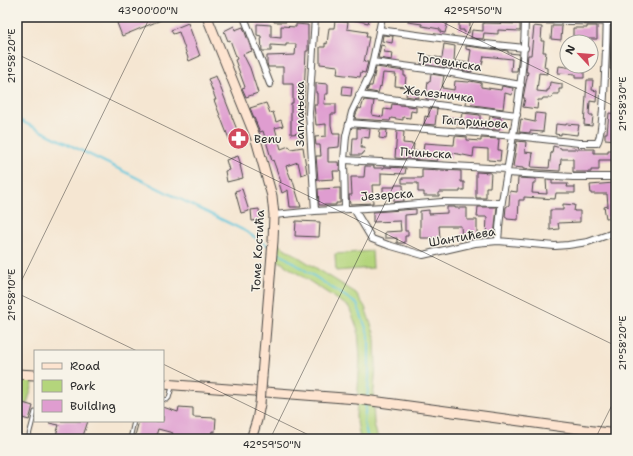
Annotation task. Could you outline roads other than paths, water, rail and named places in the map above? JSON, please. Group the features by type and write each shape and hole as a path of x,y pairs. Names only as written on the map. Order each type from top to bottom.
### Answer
{"main road":[{"name":"Томе Костића","path":"207,17 255,136 272,196 274,215 260,404 251,439"},
{"path":"17,374 34,375"},
{"path":"164,384 373,401 616,434"}],"street":[{"path":"244,17 270,84"},
{"name":"Заплањска","path":"315,17 309,113 315,211"},
{"path":"345,209 344,160 346,136 359,95 370,74 382,17"},
{"path":"460,17 607,19 616,22"},
{"path":"498,241 501,204 517,115 529,19"},
{"name":"Гагаринова","path":"349,123 592,144 598,142 602,121 607,19"},
{"path":"379,30 525,48"},
{"name":"Трговинска","path":"373,62 434,70 521,85"},
{"name":"Железничка","path":"359,95 517,115"},
{"name":"Пчињска","path":"344,160 573,177 616,177"},
{"name":"Језерска","path":"274,215 442,202 501,204"},
{"name":"Шантићева","path":"354,209 372,239 423,255 475,243 498,241 555,246 588,242 616,232"}],"lane":[{"path":"164,399 169,398 173,385"},
{"path":"28,439 34,416"},
{"path":"130,439 134,422"}],"waterway":[{"path":"17,119 243,230 269,246"},
{"path":"274,250 357,304 369,336 369,377 367,398"},
{"path":"366,403 364,423 368,439"}],"place":[{"name":"Benu","path":"239,139"}]}
